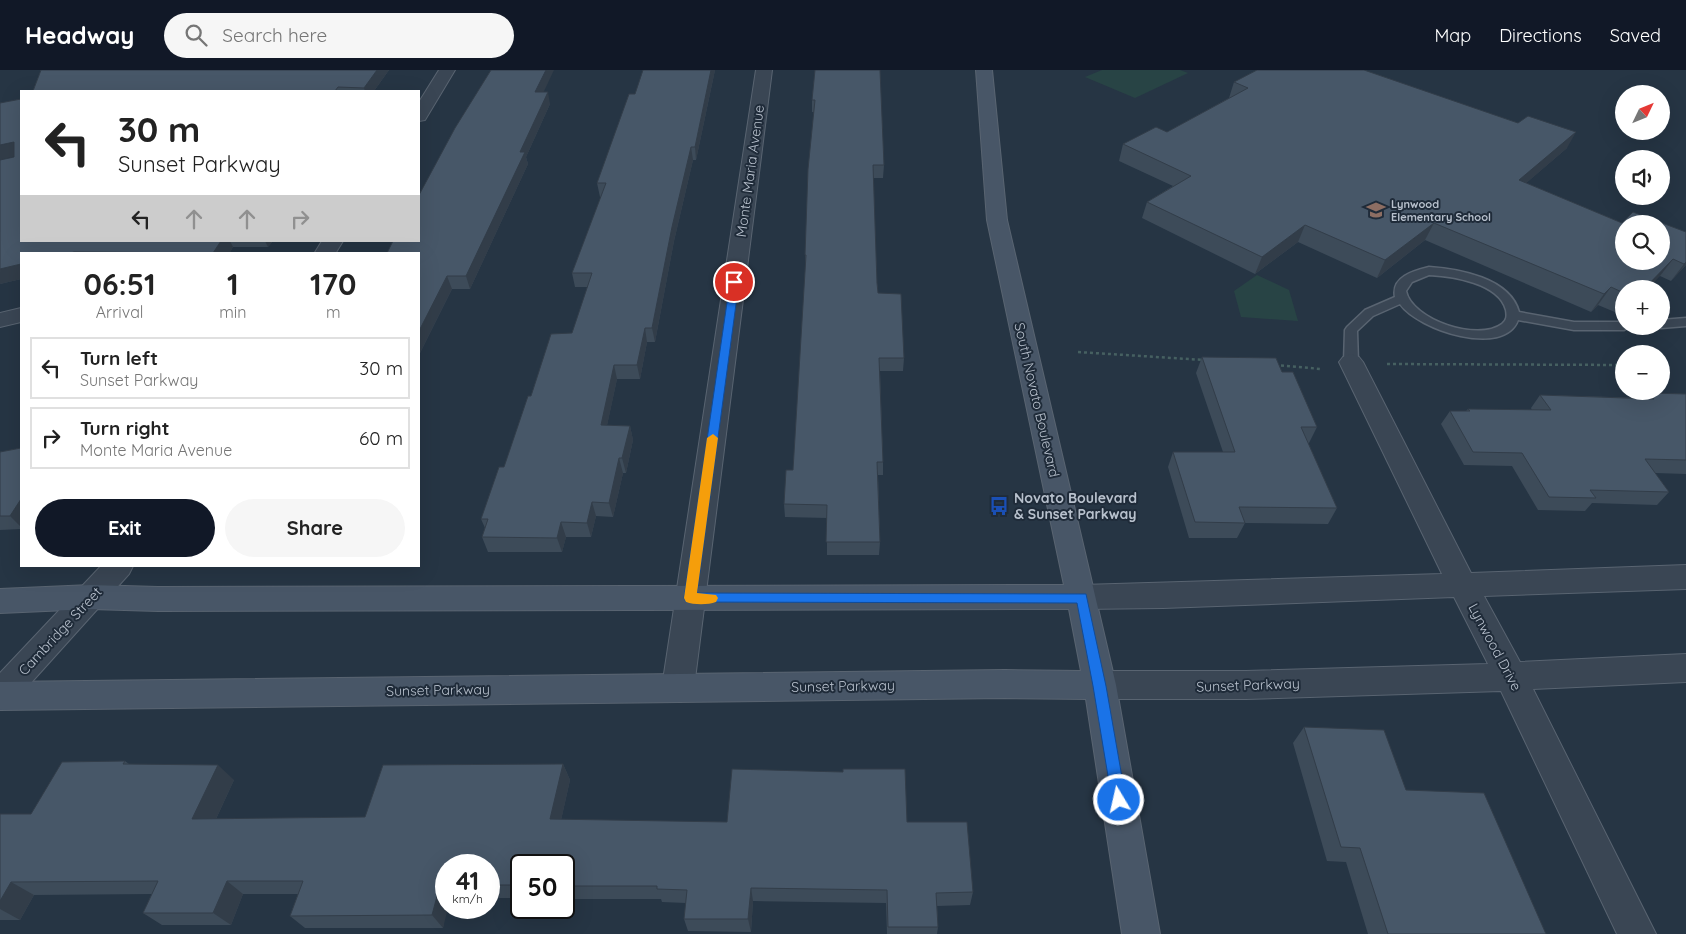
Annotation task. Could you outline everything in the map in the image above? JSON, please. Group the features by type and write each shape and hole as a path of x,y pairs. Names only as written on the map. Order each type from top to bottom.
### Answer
{"main road":[{"name":"South Novato Boulevard","path":"984,70 997,220 1100,686 1141,934"},
{"path":"0,601 91,597 1082,598"},
{"name":"Sunset Parkway","path":"0,695 1005,684 1100,686"}],"street":[{"path":"420,114 447,70"},
{"name":"Monte Maria Avenue","path":"678,687 764,70"},
{"path":"0,320 20,315"},
{"name":"Lynwood Drive","path":"1350,362 1511,677 1637,934"},
{"name":"Cambridge Street","path":"0,695 118,567"},
{"path":"1082,598 1686,577"},
{"name":"Sunset Parkway","path":"1100,686 1193,687 1511,677 1686,668"}],"lane":[{"path":"1429,271 1447,272 1475,280 1500,293 1510,304 1514,314 1512,323 1504,330 1475,334 1439,326 1410,309 1402,300 1400,289 1404,280 1414,274 1429,271"},
{"path":"1350,362 1351,330 1369,313 1402,300"},
{"path":"1514,314 1574,326 1615,326"},
{"path":"1670,323 1686,322"}],"path":[{"path":"1078,352 1206,361"},
{"path":"1381,364 1615,365"},
{"path":"1275,365 1324,369"}],"green space":[{"path":"1102,70 1180,70 1188,73 1135,98 1085,77"},
{"path":"1257,275 1289,290 1298,321 1241,317 1234,291"}],"building":[{"path":"41,70 377,70 364,88 338,87 336,90 33,90"},
{"path":"491,70 546,70 535,92 548,92 520,152 525,152 466,276 447,276 420,329 420,252 388,252 392,242 420,242 420,193 455,128"},
{"path":"643,70 711,70 695,147 691,147 672,227 652,328 645,328 637,365 614,365 601,425 630,426 622,458 619,458 609,503 592,502 587,523 561,522 557,538 482,537 488,519 481,519 499,467 504,467 528,396 531,396 551,334 572,333 592,273 572,273 606,183 597,183 629,94 635,94"},
{"path":"815,70 880,70 884,165 873,165 877,283 878,293 901,294 904,358 879,358 883,462 877,462 880,542 826,542 827,505 784,504 786,470 793,470 806,255 808,169 815,100 812,100"},
{"path":"1257,70 1364,70 1518,123 1528,116 1576,132 1519,180 1615,220 1615,270 1662,270 1653,280 1615,280 1615,289 1611,287 1604,294 1434,223 1385,260 1305,225 1262,257 1147,202 1191,176 1123,144 1156,127 1167,132 1248,88 1234,82"},
{"path":"20,99 20,242 220,242 214,252 20,252 20,264 0,269 0,160 14,157 14,142 0,145 0,103"},
{"path":"1633,212 1641,215 1630,215"},
{"path":"1670,226 1686,232 1686,262 1684,264 1673,259 1670,262"},
{"path":"1202,357 1276,358 1282,372 1293,372 1317,427 1301,427 1337,508 1239,507 1245,523 1195,522 1173,452 1235,452"},
{"path":"1670,394 1686,394 1686,460 1645,459 1669,492 1590,490 1596,498 1549,497 1522,453 1473,452 1450,411 1470,411 1468,409 1551,410 1540,395 1615,398 1615,400 1670,400"},
{"path":"20,448 20,501 10,516 0,516 0,452"},
{"path":"1304,727 1384,730 1406,790 1484,793 1546,934 1388,934 1360,848 1341,847"},
{"path":"125,761 123,764 218,765 192,819 365,817 383,765 563,764 550,819 727,822 732,769 843,772 843,769 905,769 907,822 967,822 973,892 936,893 938,927 888,927 887,890 751,888 748,919 684,919 687,890 657,889 657,886 575,886 575,854 510,854 510,885 500,885 500,854 435,854 435,904 432,915 290,916 303,881 227,881 213,913 143,913 158,881 11,882 0,901 0,814 31,814 62,762"}],"slow traffic":[{"path":"712,598 690,598 713,438"}],"place":[{"name":"Lynwood Elementary School","path":"1376,210"},
{"name":"Novato Boulevard & Sunset Parkway","path":"999,506"}],"route":[{"path":"734,282 690,598 1082,598 1100,686 1119,800"}]}
